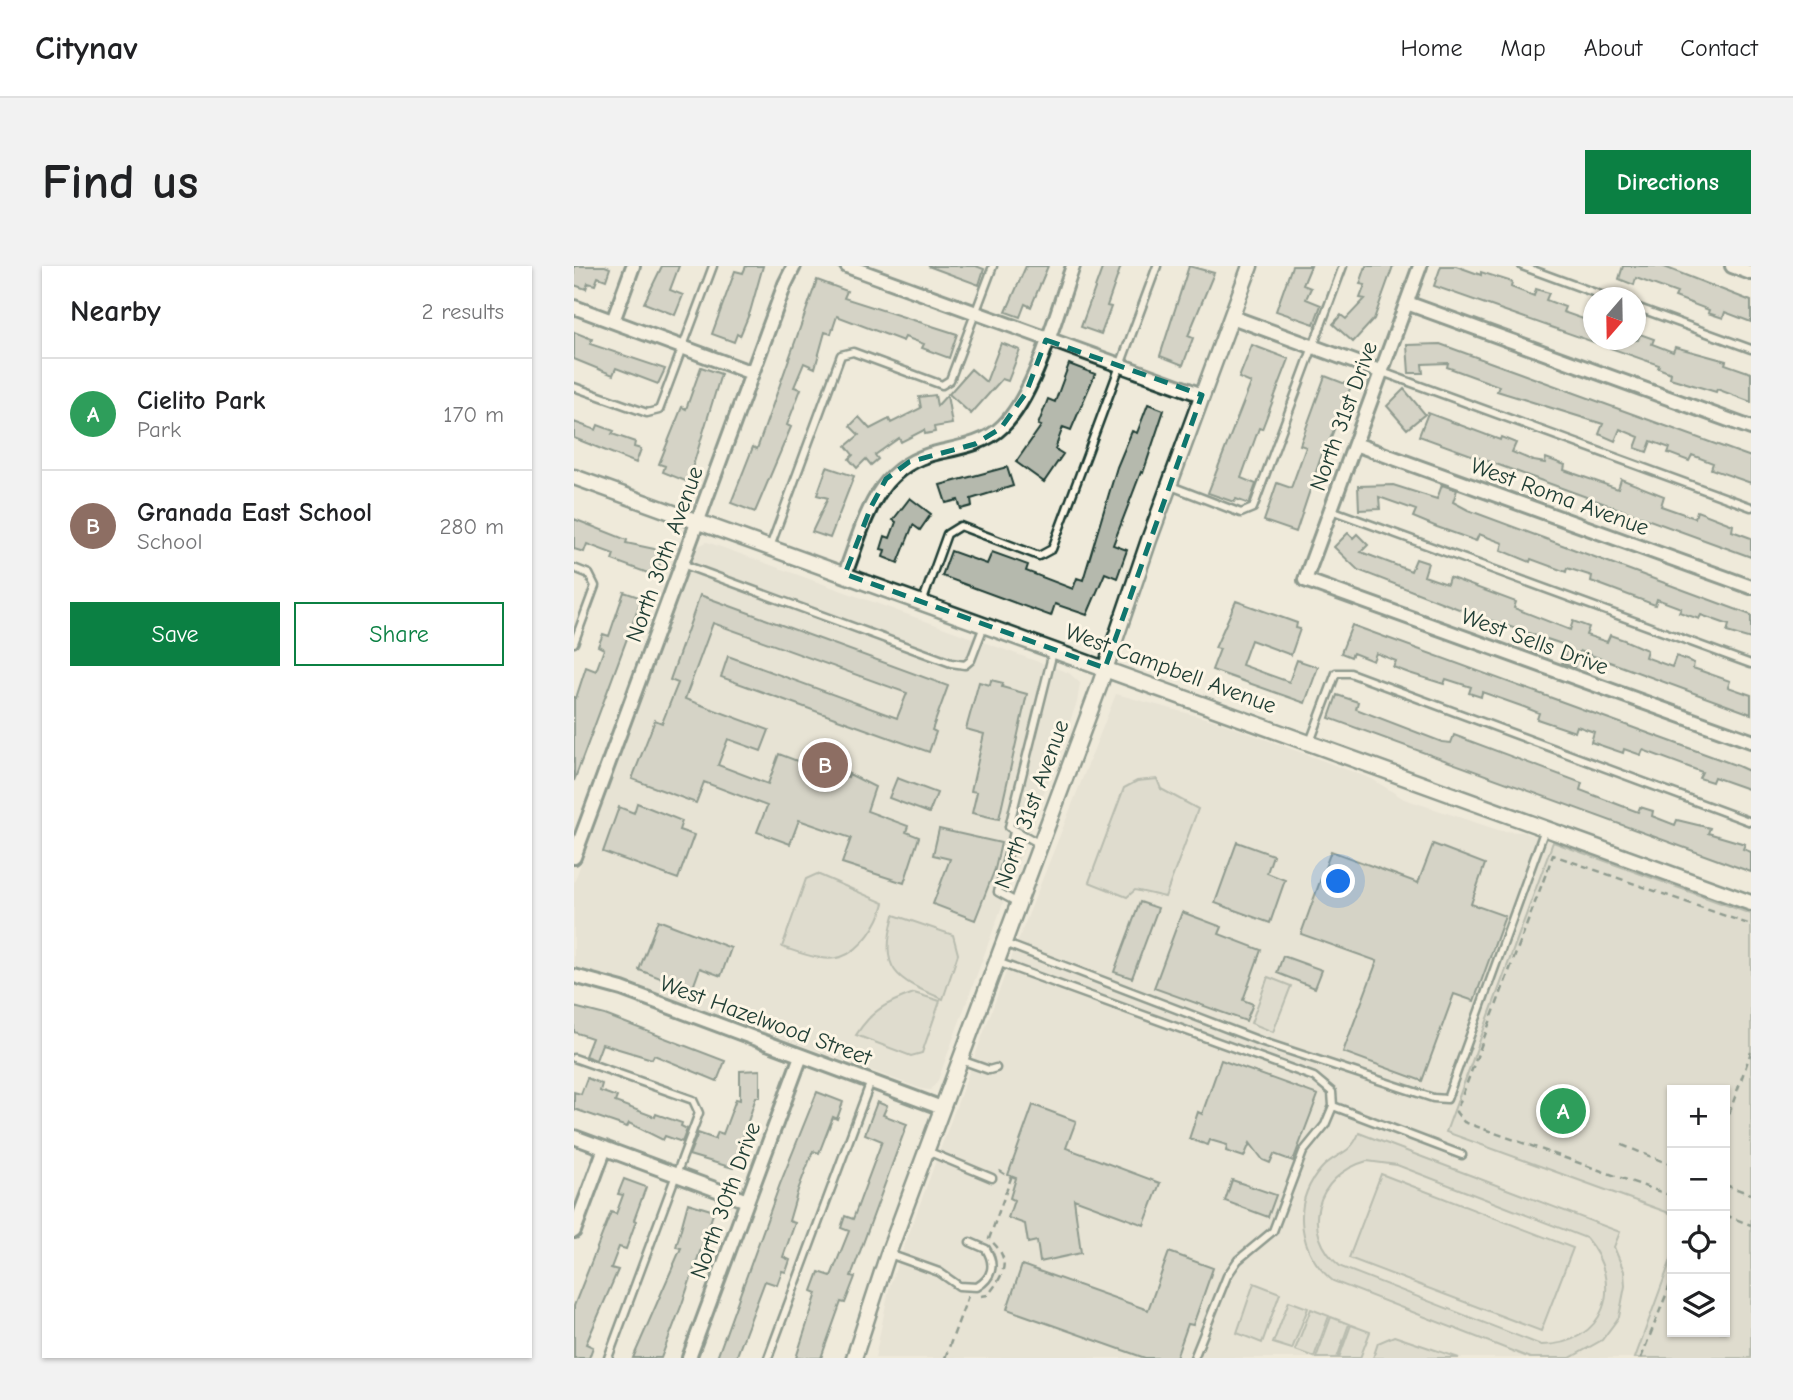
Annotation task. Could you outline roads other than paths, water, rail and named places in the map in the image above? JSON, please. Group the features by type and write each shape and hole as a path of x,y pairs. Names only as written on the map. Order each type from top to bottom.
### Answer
{"street":[{"path":"613,321 634,266"},
{"name":"North 30th Avenue","path":"574,857 794,266"},
{"path":"847,266 1202,395"},
{"path":"845,574 870,507 886,479 909,462 975,444 1001,428 1026,393 1073,266"},
{"name":"North 31st Avenue","path":"854,1358 888,1254 998,962 1250,266"},
{"name":"North 31st Drive","path":"1306,580 1420,266"},
{"path":"1732,266 1751,273"},
{"path":"1407,303 1751,428"},
{"path":"574,307 752,373"},
{"path":"1231,317 1382,372"},
{"name":"West Roma Avenue","path":"1355,444 1751,587"},
{"name":"West Campbell Avenue","path":"574,477 1751,903"},
{"name":"West Sells Drive","path":"1306,580 1751,741"},
{"name":"West Hazelwood Street","path":"574,976 622,989 942,1108"},
{"name":"North 30th Drive","path":"689,1358 800,1056"},
{"path":"574,1137 747,1201"},
{"path":"574,1231 605,1148"}],"lane":[{"path":"574,387 646,413 659,410 713,266"},
{"path":"771,547 841,355 853,352 942,385 950,380 993,266"},
{"path":"922,603 947,534 960,526 1039,556 1052,549 1157,266"},
{"path":"1169,486 1241,513 1254,508 1343,266"},
{"path":"1522,266 1583,288"},
{"path":"1646,311 1751,349"},
{"path":"1382,372 1751,507"},
{"path":"1331,510 1751,664"},
{"path":"682,564 951,663 965,665 971,660 984,625"},
{"path":"574,568 589,574 595,586 574,643"},
{"path":"1041,844 1009,827 1054,650"},
{"path":"1310,743 1336,673 1350,673 1751,822"},
{"path":"1004,943 1261,1041 1433,1098 1447,1099 1545,829"},
{"path":"1014,832 998,892 1019,904"},
{"path":"998,962 1314,1077 1332,1092 1333,1106 1325,1125 1303,1152 1273,1231 1238,1260 1227,1276 1194,1358"},
{"path":"574,1058 693,1100 699,1113 608,1358"},
{"path":"961,1059 989,1070 996,1068"},
{"path":"768,1358 871,1082"},
{"path":"1333,1106 1462,1154"},
{"path":"927,1151 992,1178"},
{"path":"888,1254 939,1272 959,1286 977,1287 990,1275 991,1257 979,1244 970,1242"}],"place":[{"name":"Granada East School","path":"825,765"},
{"name":"Cielito Park","path":"1563,1111"}]}
